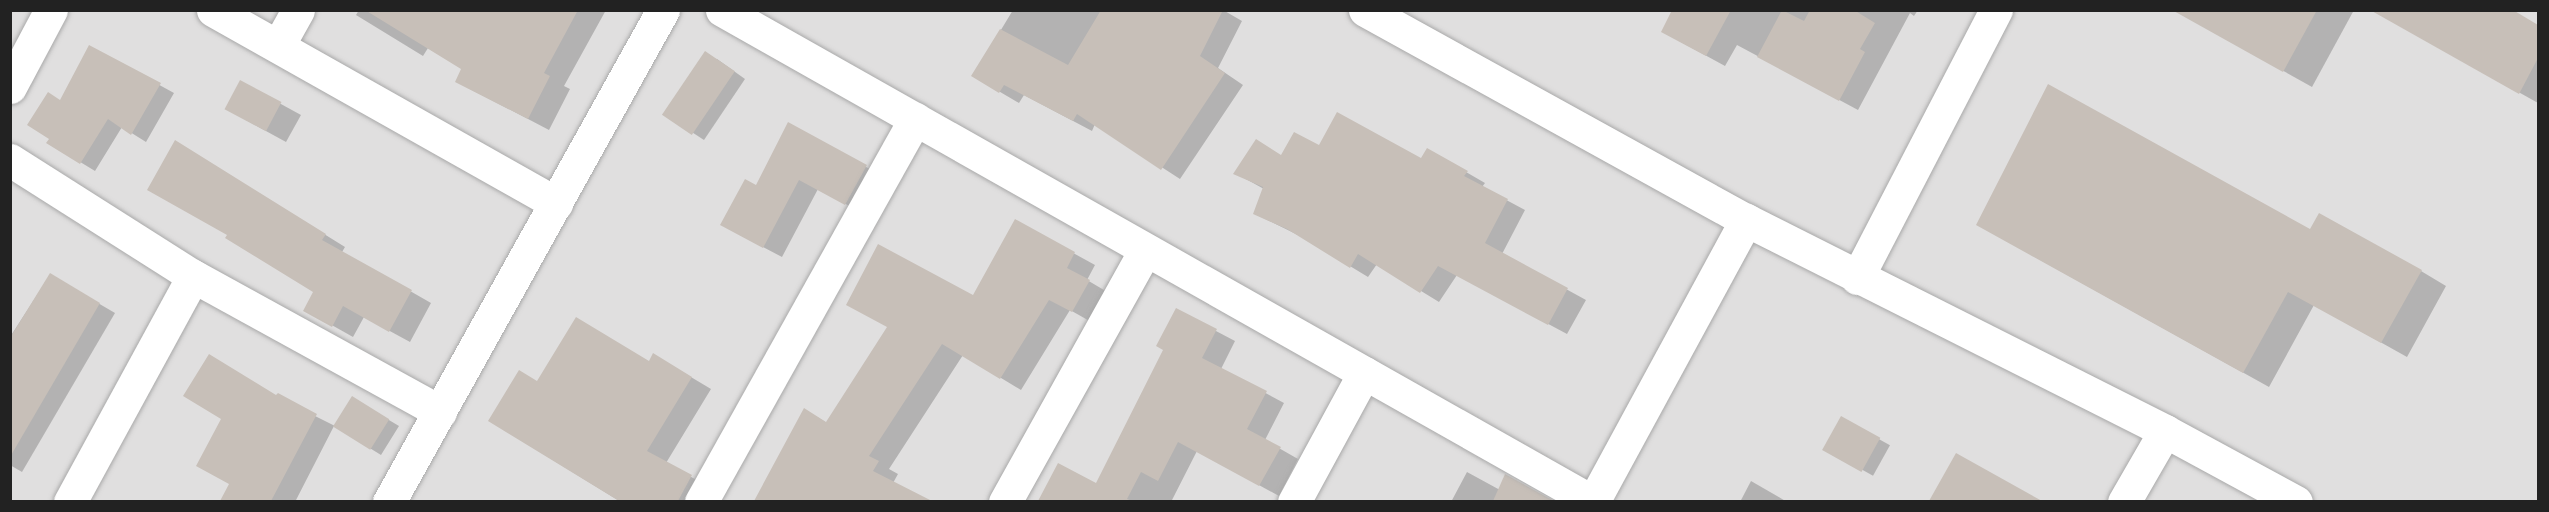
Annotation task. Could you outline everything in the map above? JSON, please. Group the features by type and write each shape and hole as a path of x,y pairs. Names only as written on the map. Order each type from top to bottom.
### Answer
{"street":[{"path":"10,87 51,10"},
{"path":"213,10 556,203"},
{"path":"278,46 298,10"},
{"path":"389,501 663,10"},
{"path":"722,10 1144,252 1593,501 1746,220"},
{"path":"1365,10 1746,220 1857,278 2164,430 2296,501"},
{"path":"1857,278 1996,10"},
{"path":"701,501 915,119"},
{"path":"10,160 193,276 440,412"},
{"path":"1005,501 1144,252"},
{"path":"70,501 193,276"},
{"path":"1294,501 1364,373"},
{"path":"2124,501 2164,430"}],"shaded area":[{"path":"11,11 2538,11 2538,501 11,501"}],"building":[{"path":"365,10 578,10 544,73 550,76 528,119 455,82 461,69"},
{"path":"1101,10 1223,10 1200,56 1225,73 1161,170 1077,114 1073,121 1004,85 999,93 971,76 1000,29 1068,65"},
{"path":"1672,10 1731,10 1706,56 1661,32"},
{"path":"1782,10 1804,21 1810,10 1854,10 1875,23 1860,49 1865,52 1839,101 1757,57"},
{"path":"2172,10 2317,10 2283,72"},
{"path":"2370,10 2513,10 2538,25 2538,58 2519,94"},
{"path":"89,45 161,83 131,135 108,119 80,164 46,143 49,139 27,125 48,92 60,100"},
{"path":"705,51 735,71 692,135 662,115"},
{"path":"240,80 281,102 266,131 225,109"},
{"path":"2048,84 2310,229 2319,213 2422,270 2381,343 2288,292 2243,373 1976,225"},
{"path":"1337,112 1421,158 1427,148 1468,171 1464,176 1508,199 1485,243 1568,288 1548,325 1438,266 1420,293 1358,254 1350,268 1287,229 1253,214 1263,187 1233,174 1256,139 1281,155 1294,132 1319,145"},
{"path":"788,122 867,165 845,205 799,180 763,248 720,225 745,179 756,185"},
{"path":"175,140 326,234 322,240 412,290 389,332 343,306 332,327 303,311 313,292 225,238 227,235 147,190"},
{"path":"1015,219 1075,252 1067,268 1090,280 1072,312 1049,300 1000,379 942,344 869,456 879,461 873,471 932,501 754,501 804,408 826,422 887,327 846,305 878,244 973,295"},
{"path":"50,273 100,303 10,457 10,338"},
{"path":"1176,308 1217,329 1202,358 1267,391 1247,429 1281,447 1259,486 1178,442 1158,481 1141,472 1127,499 1132,501 1038,501 1058,463 1096,483 1163,350 1156,346"},
{"path":"576,317 649,361 653,353 692,377 647,451 692,475 678,501 619,501 488,421 519,370 537,381"},
{"path":"209,354 276,395 278,393 317,414 271,501 220,501 229,484 196,466 221,419 183,396"},
{"path":"352,396 389,419 370,450 333,427"},
{"path":"1841,416 1880,438 1861,472 1822,450"},
{"path":"1956,453 2042,501 1929,501"},
{"path":"1505,474 1554,501 1493,501"}]}
